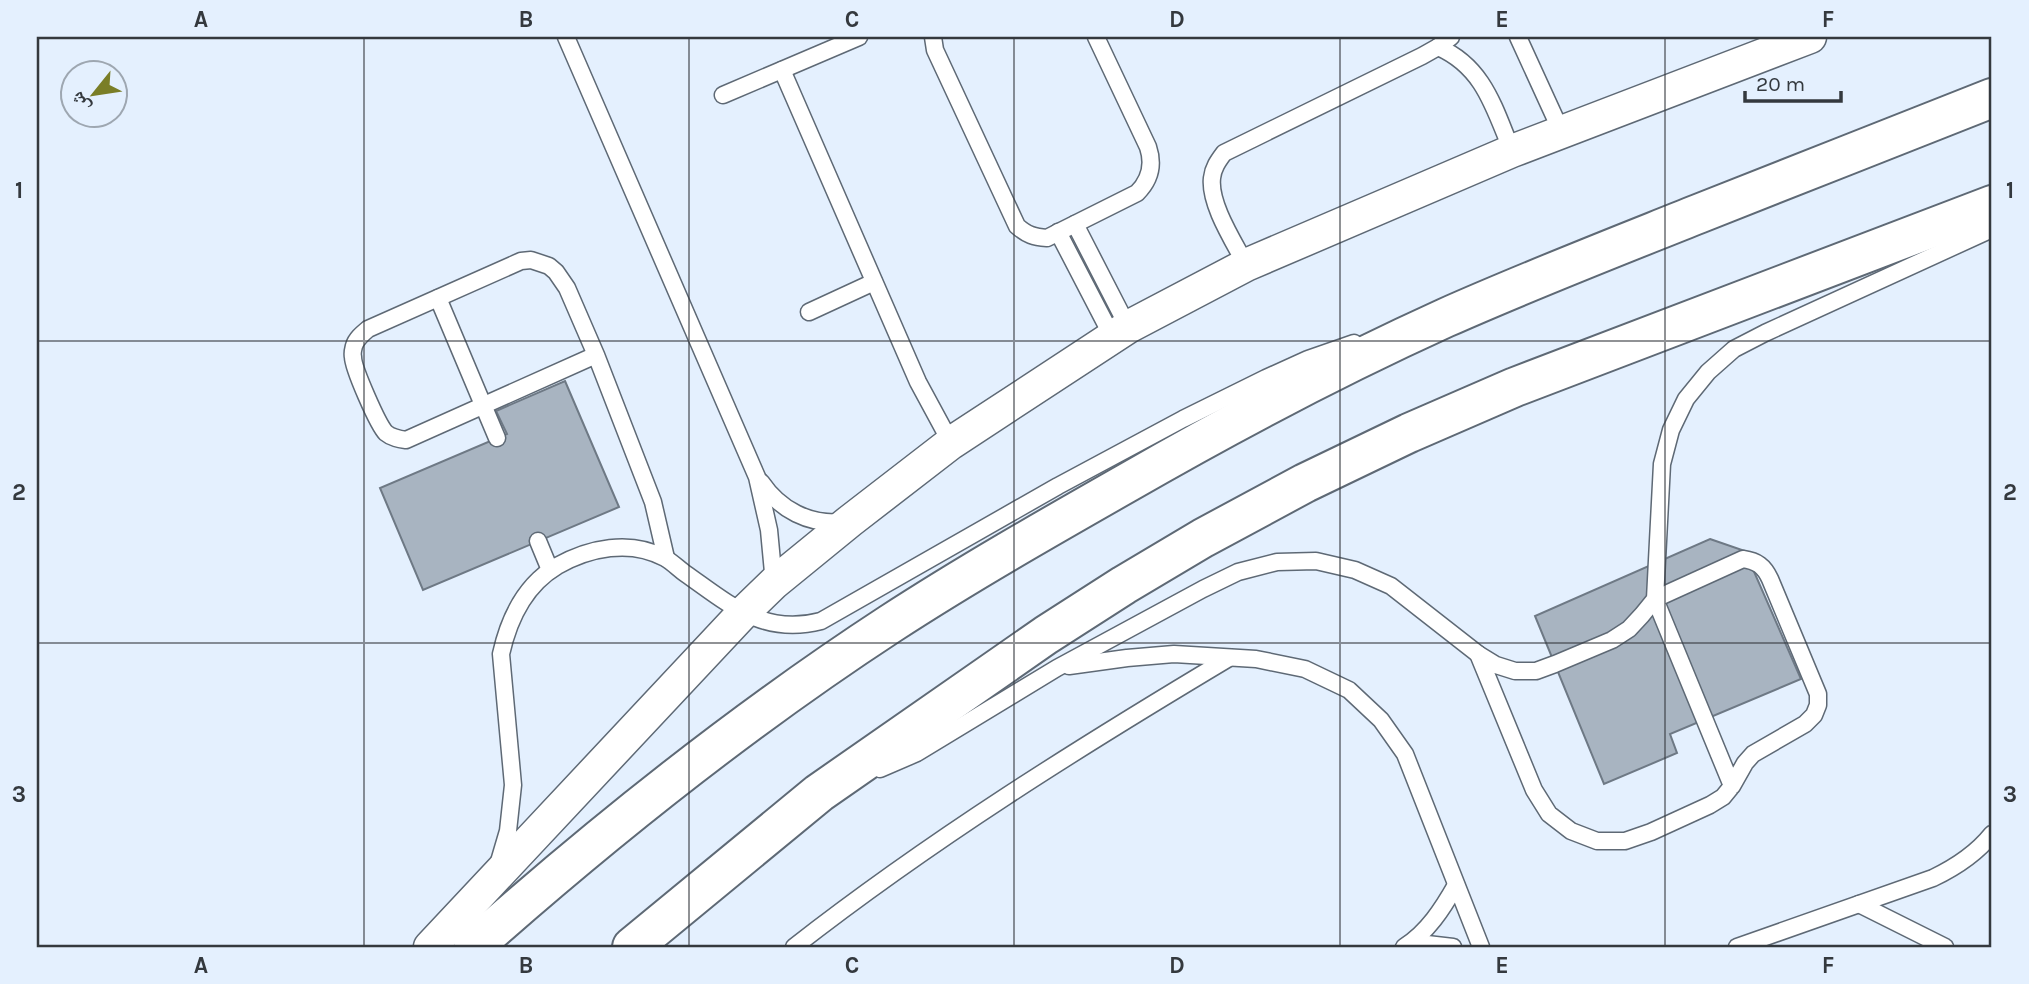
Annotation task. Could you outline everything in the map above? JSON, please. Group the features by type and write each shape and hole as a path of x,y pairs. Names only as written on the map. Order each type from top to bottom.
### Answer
{"street":[{"path":"430,947 774,583 951,443 1120,331 1246,265 1513,151 1810,37"},
{"path":"473,947 556,875 694,763 790,692 889,624 990,561 1209,436 1325,375 1444,319 1566,267 1992,98"},
{"path":"632,947 819,793 1046,635 1203,538 1409,433 1515,387 1992,205"}],"lane":[{"path":"566,37 757,477 779,504 794,513 812,520 850,522"},
{"path":"723,94 859,37"},
{"path":"933,37 934,50 1017,226 1026,234 1047,238 1137,193 1151,167 1148,147 1096,37"},
{"path":"1246,265 1221,216 1212,187 1212,175 1224,153 1438,47 1451,37"},
{"path":"1518,37 1561,131"},
{"path":"1438,47 1460,59 1478,77 1513,151"},
{"path":"782,70 918,382 951,443"},
{"path":"1075,224 1120,331"},
{"path":"1732,786 1655,599 1661,491 1665,453 1671,430 1686,399 1708,372 1734,349 1992,229"},
{"path":"1058,232 1120,331"},
{"path":"596,355 406,440 387,434 381,425 355,368 353,357 359,336 368,329 521,261 531,260 549,265 562,279 596,355 653,502 666,558"},
{"path":"809,312 874,282"},
{"path":"438,298 497,438"},
{"path":"495,878 508,831 513,785 501,654 512,616 529,591 550,570 594,550 619,547 643,549 666,558 743,613 785,625 803,626 821,621 1058,486 1224,398 1308,359 1351,344 1444,319"},
{"path":"757,477 769,530 774,583"},
{"path":"538,541 550,570"},
{"path":"819,793 917,752 1057,668 1238,572 1277,562 1316,561 1355,569 1391,586 1496,665 1515,671 1536,671 1612,640 1629,629 1655,599 1732,563 1743,559 1755,561 1765,568 1770,579 1818,694 1818,705 1814,715 1805,724 1753,754 1723,797 1651,832 1625,841 1597,841 1571,831 1549,814 1534,790 1478,654"},
{"path":"1057,668 1174,654 1256,659 1305,669 1349,690 1388,728 1405,754 1481,947"},
{"path":"794,947 1010,794 1119,724 1230,658"},
{"path":"1737,947 1933,878 1953,869 1971,856 1992,834"},
{"path":"1406,946 1436,918 1456,885"},
{"path":"1859,904 1945,947"},
{"path":"1406,946 1427,944 1453,947"}],"building":[{"path":"565,381 619,507 423,590 380,488 507,434 496,411"},
{"path":"1710,539 1745,551 1801,679 1670,734 1677,753 1604,784 1535,616"}]}
